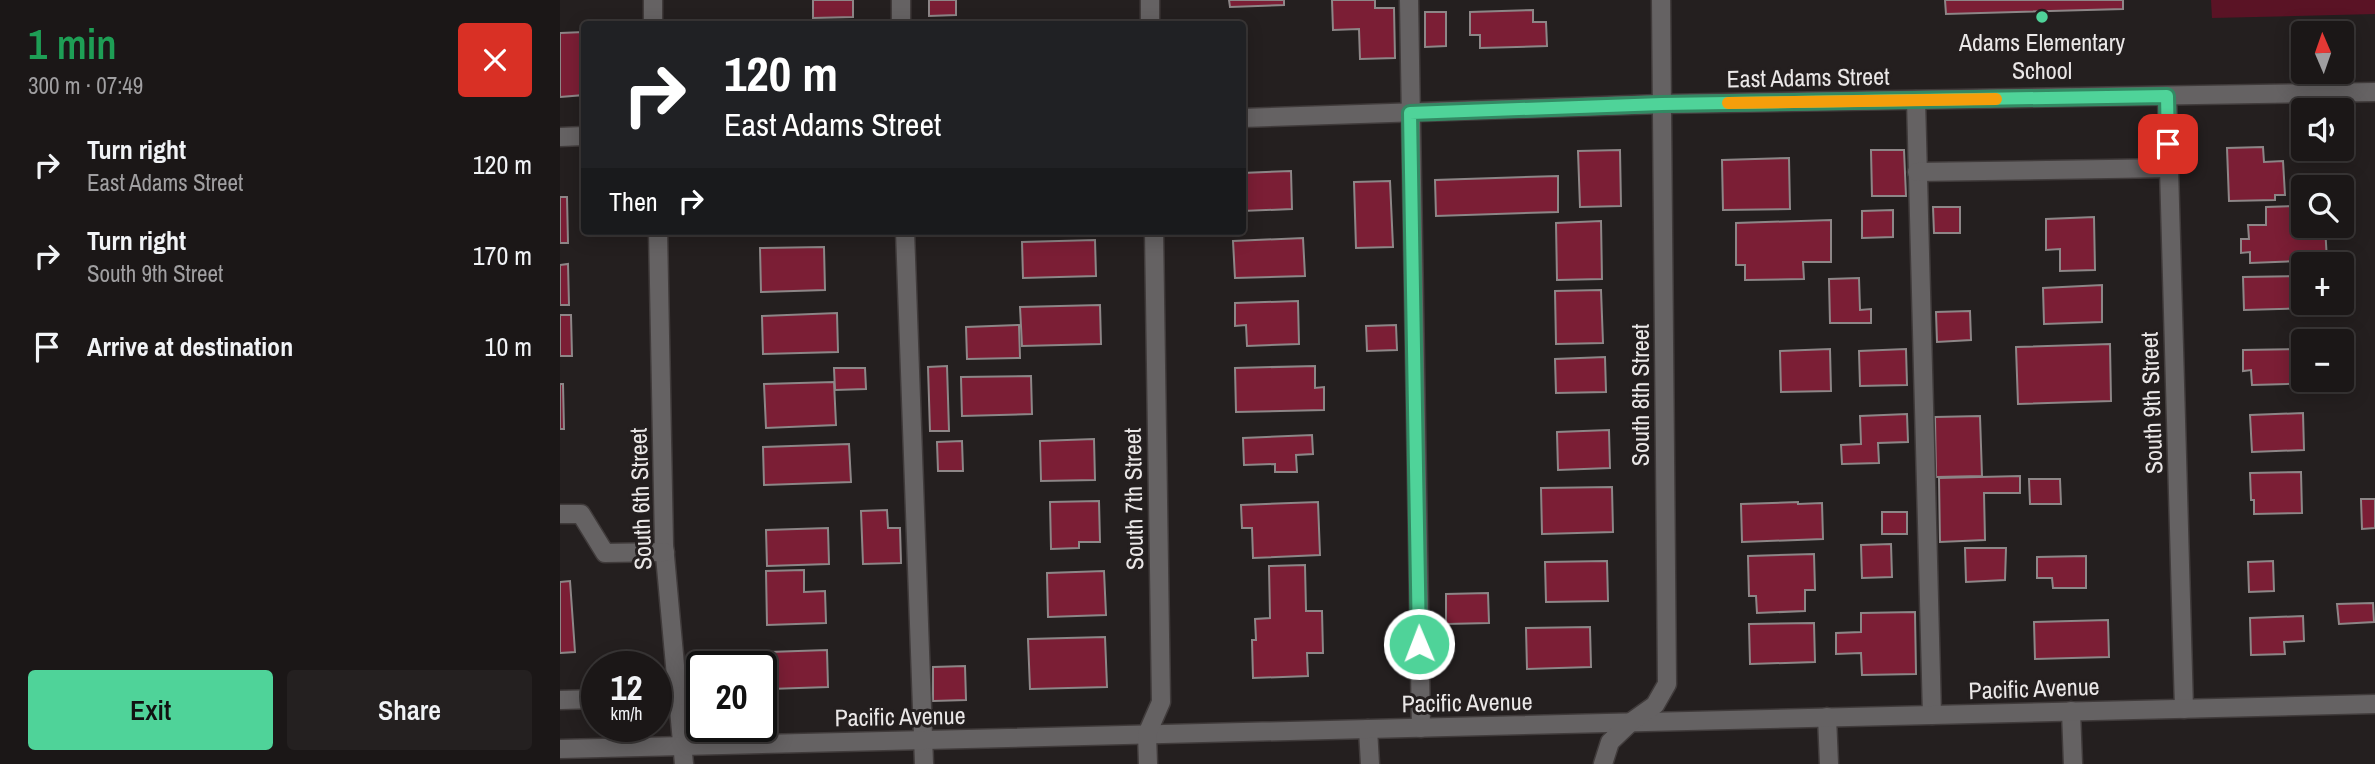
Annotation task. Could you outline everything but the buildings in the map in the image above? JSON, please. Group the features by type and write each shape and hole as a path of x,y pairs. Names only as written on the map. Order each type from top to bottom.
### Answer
{"street":[{"path":"653,0 653,21"},
{"path":"901,0 901,21"},
{"path":"1150,0 1150,21"},
{"path":"1409,0 1421,728"},
{"name":"South 8th Street","path":"1603,764 1610,742 1631,722 1655,705 1667,684 1661,0"},
{"name":"East Adams Street","path":"1246,118 1662,104 2375,92"},
{"name":"South 9th Street","path":"2167,96 2185,709"},
{"path":"1916,100 1932,715"},
{"path":"560,137 581,136"},
{"path":"1917,172 2169,168"},
{"name":"South 6th Street","path":"658,235 665,552 684,755"},
{"path":"905,235 924,764"},
{"name":"South 7th Street","path":"1148,764 1147,734 1161,702 1154,235"},
{"path":"560,514 581,514 605,553 665,552"},
{"path":"672,696 678,696"},
{"path":"560,700 581,699"},
{"name":"Pacific Avenue","path":"560,749 684,755 923,740 2375,704"},
{"path":"2071,711 2073,764"},
{"path":"1827,717 1829,764"},
{"path":"1368,729 1370,764"}],"shaded area":[{"path":"2211,0 2375,0 2375,14 2212,18"}],"slow traffic":[{"path":"1728,103 1996,99"}],"place":[{"name":"Adams Elementary School","path":"2042,17"}],"route":[{"path":"1419,644 1410,113 1662,104 2167,96 2168,144"}]}
